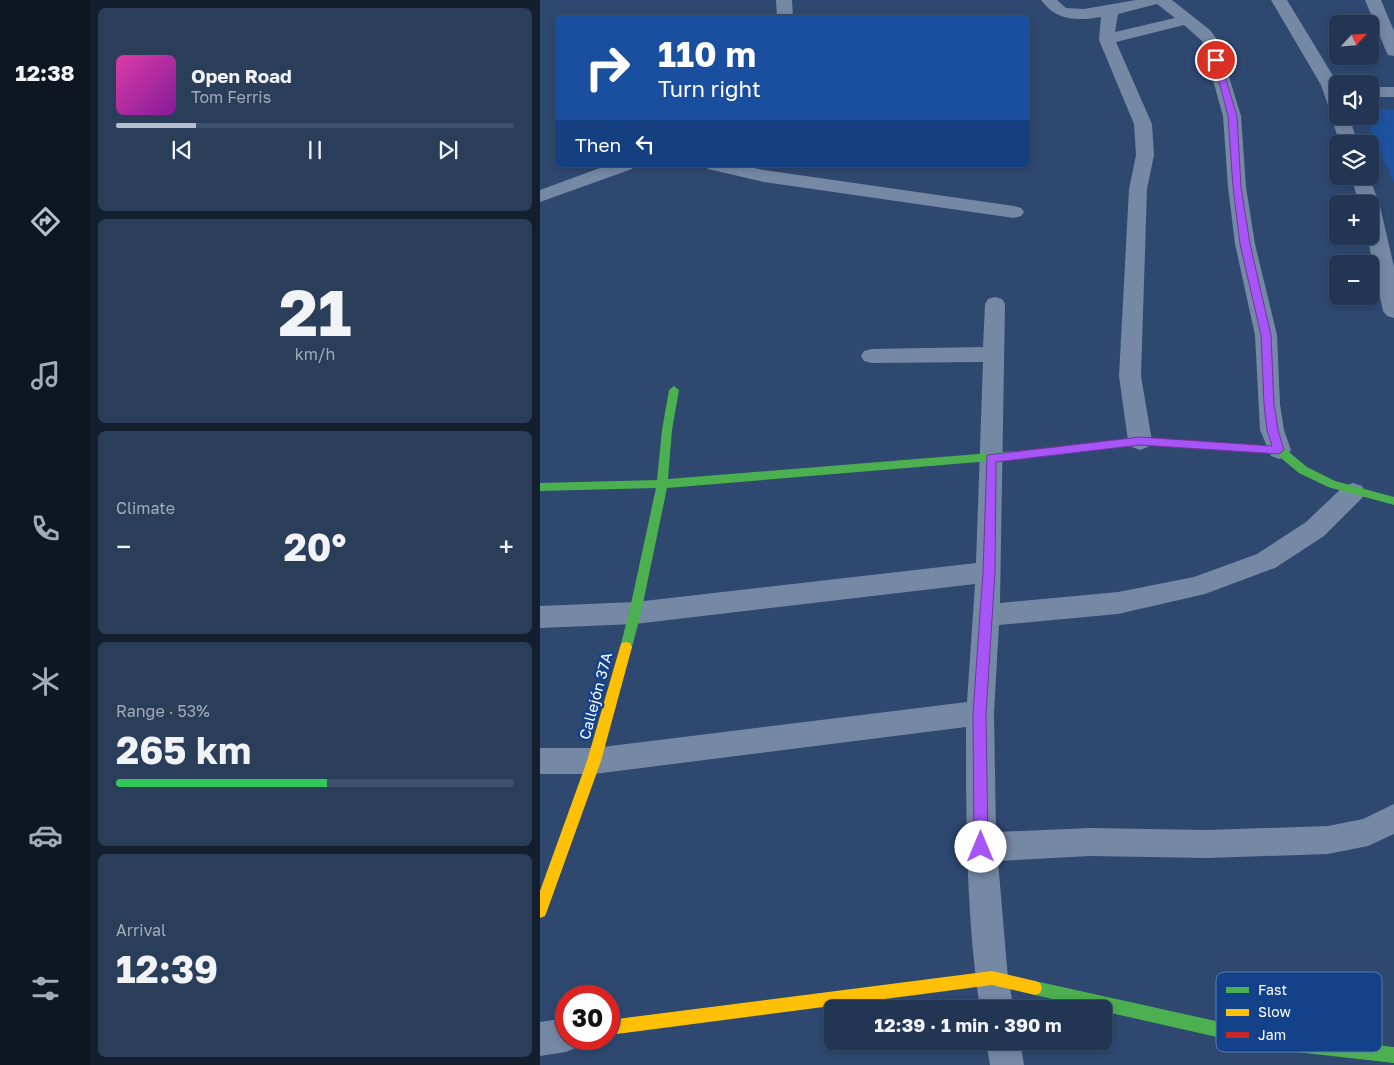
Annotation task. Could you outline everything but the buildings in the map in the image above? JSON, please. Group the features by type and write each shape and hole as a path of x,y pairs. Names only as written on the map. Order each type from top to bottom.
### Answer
{"street":[{"path":"784,0 786,15"},
{"path":"1049,0 1057,10 1071,14 1112,10 1155,0"},
{"path":"1162,0 1204,33 1210,41 1232,116 1237,187 1244,235 1266,335 1269,404 1272,430 1279,450 1289,462 1318,478 1353,492 1394,501"},
{"path":"1280,0 1329,83"},
{"path":"1373,0 1394,52"},
{"path":"1112,10 1108,20 1107,40 1143,124 1145,155 1138,188 1130,376 1140,441"},
{"path":"1107,40 1144,29 1186,20"},
{"path":"1379,92 1394,92"},
{"path":"540,196 620,167"},
{"path":"724,167 764,176 1014,212"},
{"path":"1379,223 1386,237 1394,311"},
{"path":"995,304 989,572 980,713 981,847 996,1000"},
{"path":"872,356 993,354"},
{"name":"Callejón 37A","path":"540,911 594,761 634,613 662,484 667,430 674,390"},
{"path":"540,487 662,484 991,458 1140,441 1279,450"},
{"path":"986,615 1118,603 1196,586 1266,561 1315,529 1353,492"},
{"path":"540,617 634,613 989,572"},
{"path":"540,761 594,761 980,713"},
{"path":"981,847 1090,842 1207,844 1328,840 1368,832 1394,818"},
{"path":"620,1027 992,978 1216,1029"},
{"path":"540,1039 555,1037"},
{"path":"1004,1050 1007,1065"},
{"path":"1367,1052 1394,1055"}],"shaded area":[{"path":"1379,109 1394,109 1394,183 1379,150 1379,135 1373,135 1368,125 1379,125"}],"traffic: fast":[{"path":"626,647 662,484 667,430 674,390"},
{"path":"1260,449 1279,450 1303,470 1332,484 1394,501"},
{"path":"540,487 662,484 1015,455"},
{"path":"1035,988 1216,1029"},
{"path":"1367,1052 1394,1055"}],"traffic: slow":[{"path":"540,911 594,761 626,647"},
{"path":"620,1027 992,978 1035,988"}],"traffic: jam":[{"path":"1015,455 1140,441 1260,449"}],"route":[{"path":"981,847 980,713 989,572 991,458 1140,441 1279,450 1272,430 1269,404 1266,335 1245,244 1237,187 1232,116 1216,60"}]}
